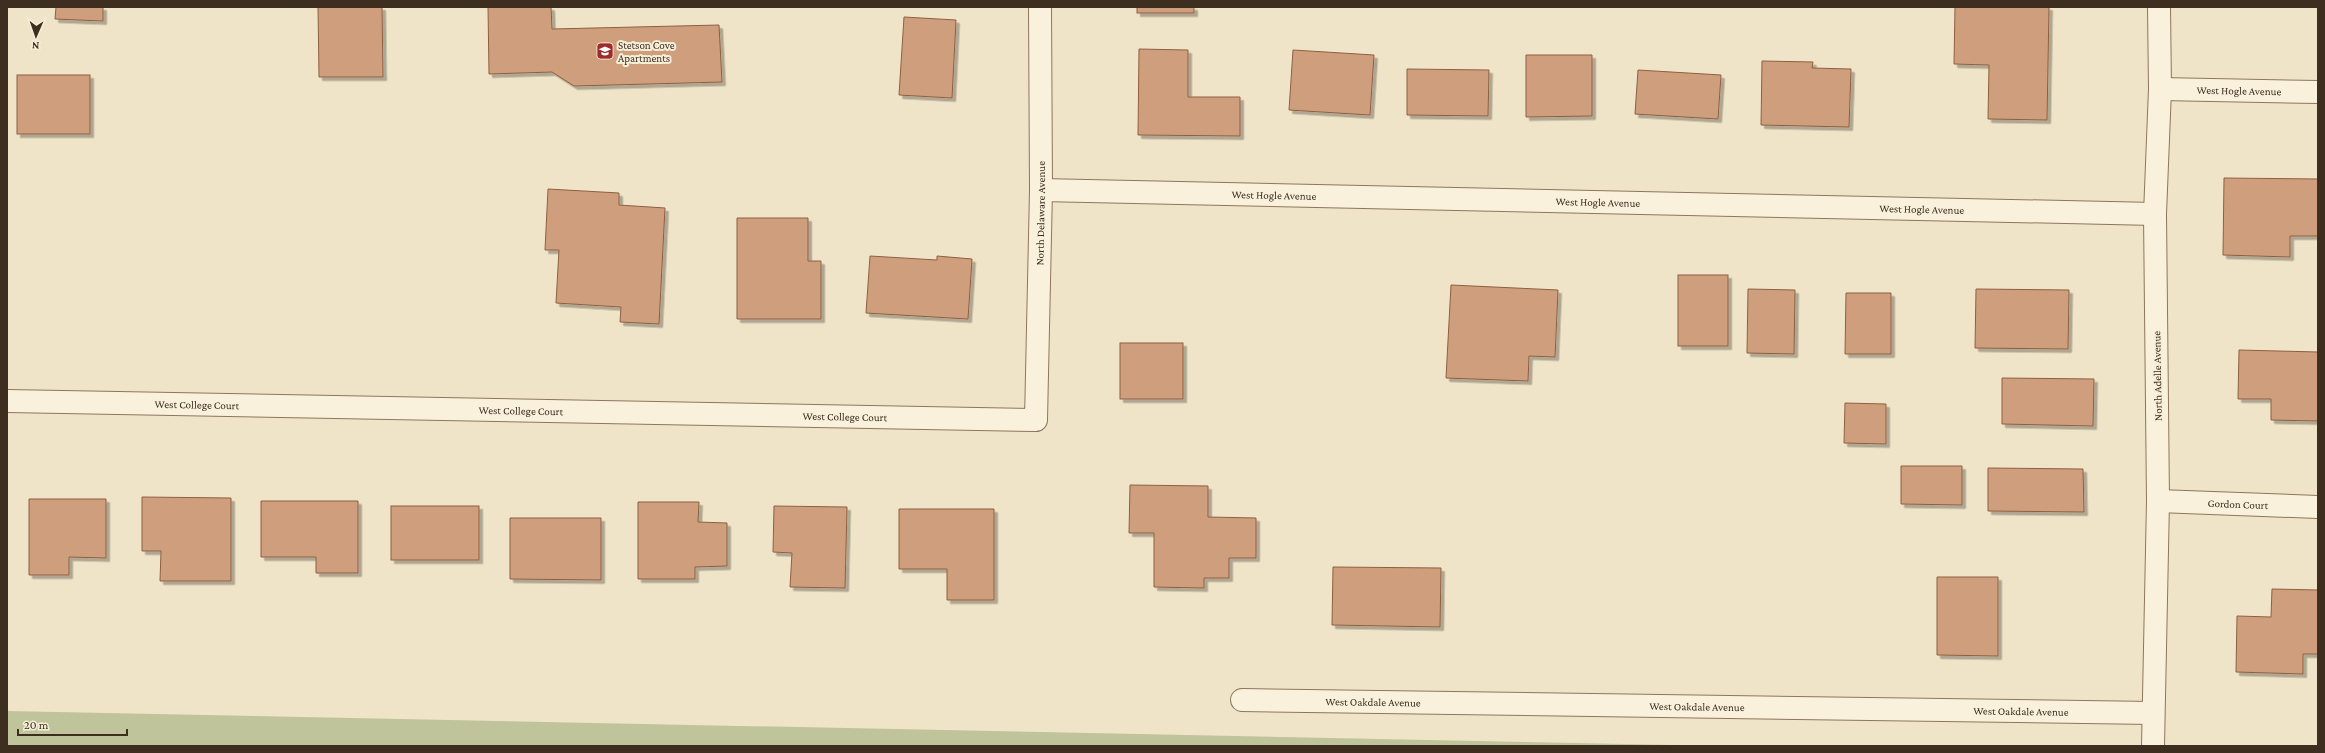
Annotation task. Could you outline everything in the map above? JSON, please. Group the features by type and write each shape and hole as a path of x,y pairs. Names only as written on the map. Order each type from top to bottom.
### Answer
{"street":[{"name":"North Delaware Avenue","path":"1036,420 1041,190 1040,7"},
{"name":"North Adelle Avenue","path":"2153,746 2158,501 2155,214 2160,89 2159,7"},
{"name":"West Hogle Avenue","path":"2160,89 2318,92"},
{"name":"West Hogle Avenue","path":"1041,190 2155,214"},
{"name":"West College Court","path":"7,401 1036,420"},
{"name":"Gordon Court","path":"2158,501 2318,507"},
{"name":"West Oakdale Avenue","path":"1242,700 2153,713"}],"green space":[{"path":"7,711 1726,746 7,746"}],"building":[{"path":"56,7 103,7 103,21 55,19"},
{"path":"318,7 382,7 383,77 319,77"},
{"name":"Stetson Cove Apartments","path":"488,7 551,7 552,29 719,25 722,82 574,86 552,72 489,74"},
{"path":"1137,7 1194,7 1194,13 1137,13"},
{"path":"1955,7 2049,7 2047,120 1988,119 1989,65 1954,64"},
{"path":"904,17 956,20 952,98 899,95"},
{"path":"1139,49 1188,50 1188,97 1240,97 1240,136 1138,135"},
{"path":"1293,50 1374,55 1370,115 1289,110"},
{"path":"1526,55 1592,55 1592,116 1526,117"},
{"path":"1762,61 1813,62 1812,68 1851,69 1849,127 1761,125"},
{"path":"1407,69 1489,70 1488,116 1407,115"},
{"path":"1638,70 1721,75 1718,119 1635,114"},
{"path":"17,75 90,75 90,134 17,134"},
{"path":"2224,178 2318,179 2318,236 2290,236 2290,257 2223,255"},
{"path":"548,189 619,193 619,205 665,208 659,324 620,322 621,307 556,303 559,250 545,250"},
{"path":"737,218 808,218 808,261 821,261 821,319 737,319"},
{"path":"870,256 937,260 937,256 972,259 968,319 866,313"},
{"path":"1678,275 1728,275 1728,346 1678,346"},
{"path":"1451,285 1558,290 1555,357 1529,356 1528,381 1446,378"},
{"path":"1748,289 1795,290 1794,354 1747,353"},
{"path":"1976,289 2069,290 2068,349 1975,348"},
{"path":"1846,293 1891,293 1891,354 1845,354"},
{"path":"1120,343 1183,343 1183,399 1120,399"},
{"path":"2239,350 2318,352 2318,421 2271,420 2271,399 2238,399"},
{"path":"2002,378 2094,379 2093,426 2002,424"},
{"path":"1845,403 1886,404 1886,444 1844,443"},
{"path":"1901,466 1962,466 1962,505 1901,504"},
{"path":"1988,468 2083,469 2084,512 1988,511"},
{"path":"1130,485 1208,486 1208,517 1256,518 1256,558 1229,558 1229,578 1204,578 1204,588 1154,587 1154,533 1129,533"},
{"path":"142,497 231,498 231,581 160,581 161,551 142,551"},
{"path":"29,499 106,499 106,558 69,557 69,575 29,575"},
{"path":"261,501 358,501 358,573 316,573 316,557 261,557"},
{"path":"638,502 699,502 698,522 727,523 727,566 695,567 695,579 638,579"},
{"path":"391,506 479,506 479,560 391,560"},
{"path":"774,506 847,507 845,588 790,587 792,553 773,552"},
{"path":"899,509 994,509 994,600 947,600 947,569 899,569"},
{"path":"510,518 601,518 601,580 510,579"},
{"path":"1333,567 1441,568 1440,627 1332,625"},
{"path":"1937,577 1998,577 1998,656 1937,655"},
{"path":"2272,589 2318,590 2318,654 2303,654 2303,674 2236,672 2237,616 2271,617"}],"place":[{"name":"Stetson Cove Apartments","path":"605,51"}]}
